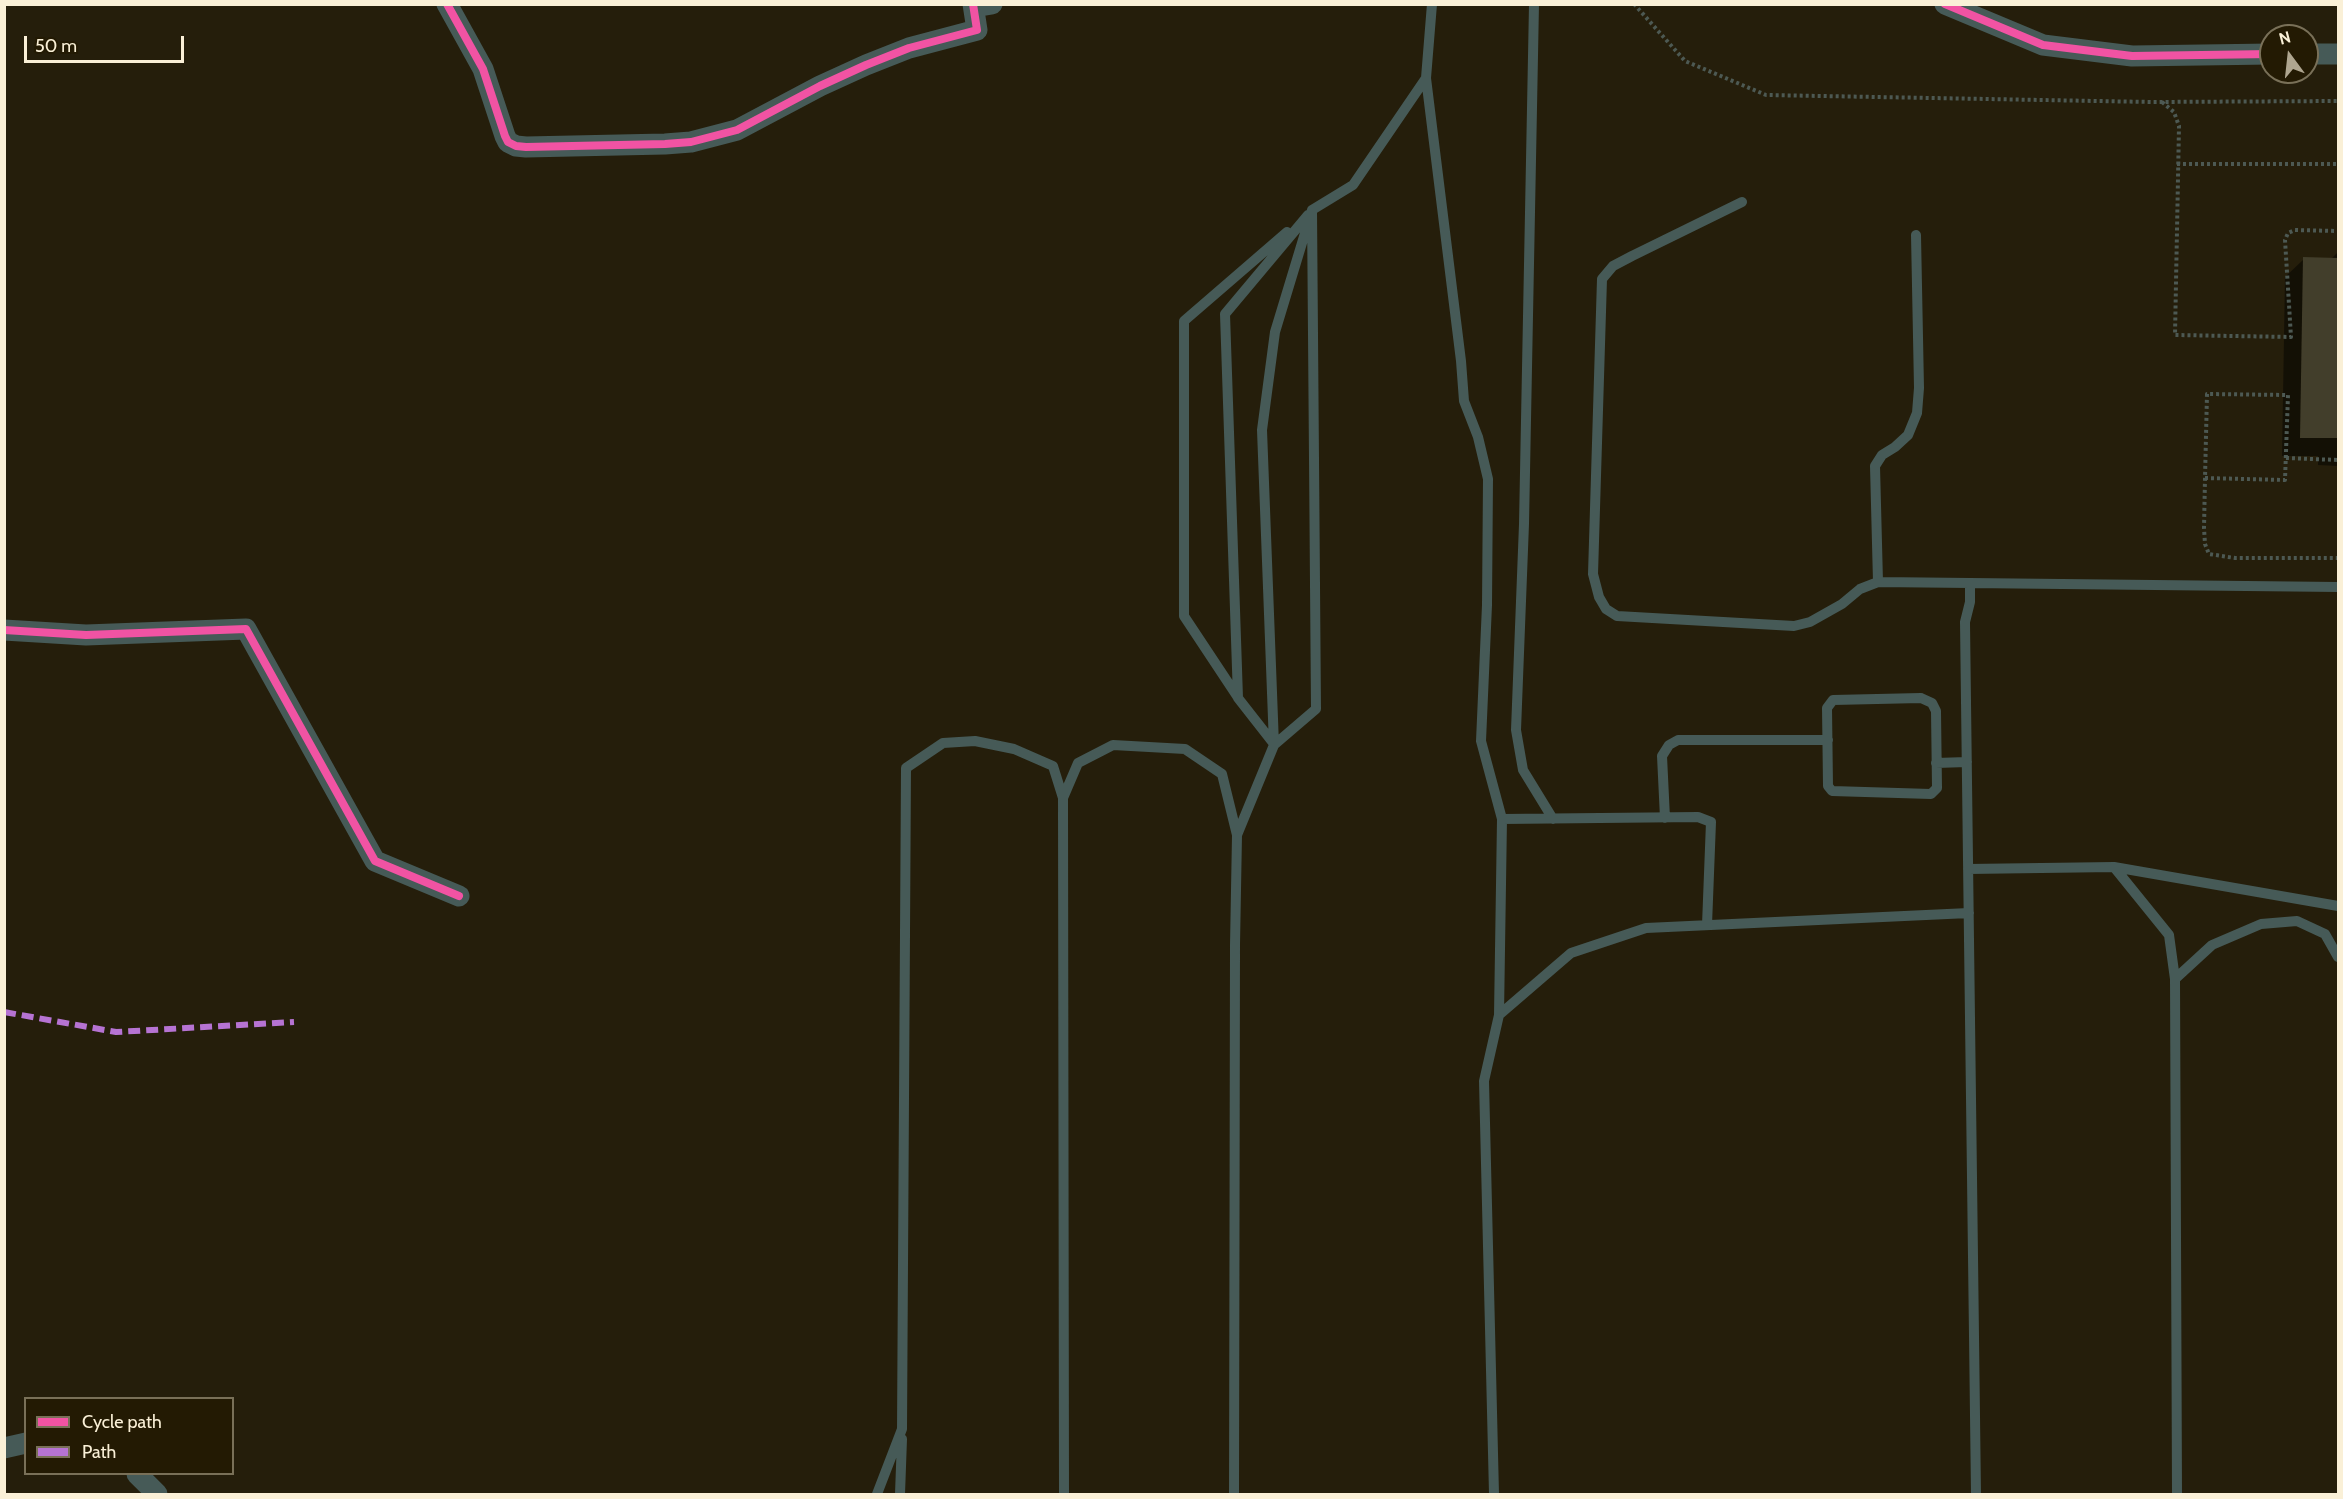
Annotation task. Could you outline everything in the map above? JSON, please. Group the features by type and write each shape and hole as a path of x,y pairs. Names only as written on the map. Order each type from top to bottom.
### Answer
{"street":[{"path":"447,4 483,69 508,142 526,147 665,144 700,140 737,130 820,86 866,65 909,48 977,30 980,5"},
{"path":"1945,4 2043,45 2132,56 2259,54"},
{"path":"2319,54 2338,54"},
{"path":"4,630 86,635 246,629 375,861 459,896"},
{"path":"4,1448 24,1443"},
{"path":"139,1475 157,1494"}],"lane":[{"path":"1432,4 1426,78 1464,401 1478,437 1488,479 1486,605 1480,741 1502,819 1498,1015 1484,1082 1494,1494"},
{"path":"1534,4 1524,524 1516,730 1523,770 1553,819"},
{"path":"1274,745 1238,698 1184,616 1184,321 1312,210 1353,185 1426,78"},
{"path":"1742,202 1613,266 1602,279 1593,564 1599,597 1606,609 1617,616 1794,626 1810,622 1842,604 1860,589 1878,582 2338,587"},
{"path":"1238,698 1225,314 1312,210"},
{"path":"1274,745 1316,709 1312,210"},
{"path":"1237,835 1274,745 1262,430 1275,332 1312,210"},
{"path":"1878,582 1875,466 1882,455 1908,435 1917,413 1919,388 1916,236"},
{"path":"1970,583 1970,602 1965,622 1976,1494"},
{"path":"1922,698 1932,703 1936,711 1937,788 1931,794 1833,792 1828,786 1828,740 1827,708 1833,700 1922,698"},
{"path":"1665,818 1662,756 1669,745 1678,740 1828,740"},
{"path":"900,1494 906,768 943,743 975,741 1014,749 1053,766 1064,798 1064,1494"},
{"path":"1064,798 1078,763 1113,745 1185,749 1222,774 1237,835 1233,1494"},
{"path":"1936,763 1967,762"},
{"path":"1502,819 1698,817 1712,822 1707,925"},
{"path":"1968,869 2114,867 2338,906"},
{"path":"2114,867 2169,935 2175,979 2177,1494"},
{"path":"1498,1015 1571,953 1646,928 1969,913"},
{"path":"2175,979 2212,945 2261,924 2297,921 2325,934 2338,957"},
{"path":"877,1494 902,1430"}],"path":[{"path":"1634,4 1685,61 1766,95 2161,102 2338,101"},
{"path":"2161,102 2174,112 2179,126 2175,335 2291,337 2285,240 2288,233 2295,230 2338,231"},
{"path":"2177,164 2338,164"},
{"path":"2205,478 2284,480 2288,395 2207,393 2205,478 2205,544 2210,554 2235,558 2338,558"},
{"path":"2286,458 2338,460"}],"building":[{"path":"2303,257 2338,258 2338,438 2300,438"}],"marked path":[{"path":"4,1012 116,1032 294,1022"}],"cycle path":[{"path":"447,4 483,69 508,142 526,147 691,142 737,130 820,86 866,65 909,48 977,30 973,4"},
{"path":"1945,4 2043,45 2132,56 2259,54"},
{"path":"4,630 86,635 246,629 375,861 459,896"}]}
